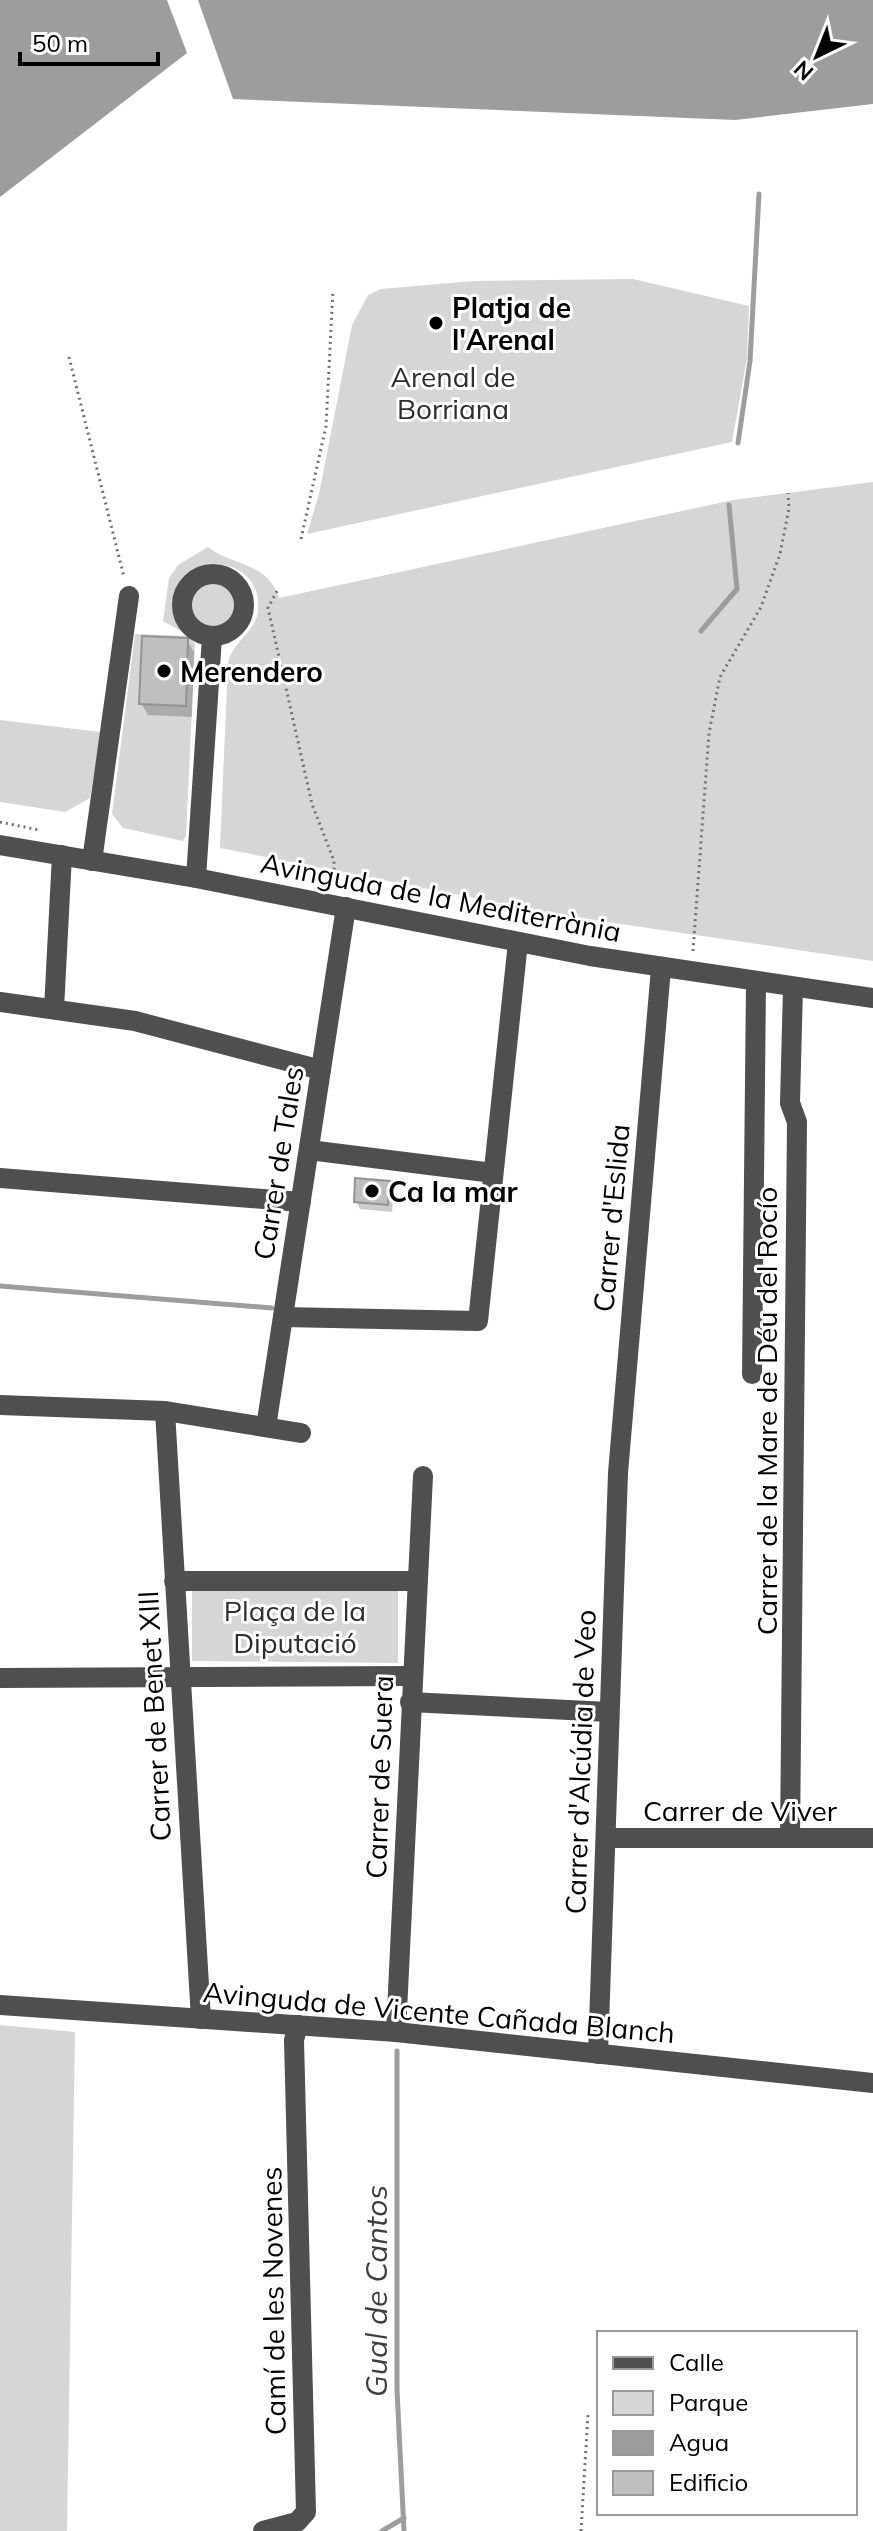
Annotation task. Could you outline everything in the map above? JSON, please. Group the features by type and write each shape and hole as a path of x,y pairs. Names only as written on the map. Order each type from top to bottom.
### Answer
{"street":[{"path":"92,861 129,596"},
{"path":"196,878 212,637"},
{"name":"Avinguda de la Mediterrània","path":"0,845 196,878 661,968 873,998"},
{"path":"54,1009 62,855"},
{"name":"Carrer de Tales","path":"266,1427 346,907"},
{"path":"283,1317 478,1321 518,942"},
{"name":"Carrer d'Eslida","path":"618,1473 661,968"},
{"path":"752,1374 756,983"},
{"name":"Carrer de la Mare de Déu del Rocío","path":"790,1838 797,1122 790,1103 793,987"},
{"path":"0,1002 135,1021 321,1070"},
{"path":"309,1150 493,1173"},
{"path":"0,1178 301,1202"},
{"path":"0,1405 165,1411 301,1433"},
{"name":"Carrer de Benet XIII","path":"165,1411 201,2019"},
{"name":"Carrer d'Alcúdia de Veo","path":"598,2054 618,1473"},
{"name":"Carrer de Suera","path":"396,2032 423,1476"},
{"path":"174,1581 417,1581"},
{"path":"0,1678 411,1676"},
{"path":"410,1702 609,1712"},
{"name":"Carrer de Viver","path":"607,1838 873,1838"},
{"name":"Avinguda de Vicente Cañada Blanch","path":"0,2005 201,2019 296,2033 396,2032 873,2083"},
{"name":"Camí de les Novenes","path":"263,2531 297,2522 306,2512 296,2033"}],"path":[{"path":"301,539 326,426 333,290"},
{"path":"69,357 129,596"},
{"path":"692,958 709,733 720,677 761,607 780,554 789,508 788,493"},
{"path":"277,591 268,608 312,804 334,861 334,890"},
{"path":"581,2531 588,2414"}],"green space":[{"name":"Arenal de Borriana","path":"633,279 749,306 747,358 732,442 307,534 319,494 352,325 368,295 381,289 473,281"},
{"path":"873,482 873,961 566,916 220,848 228,663 256,618 255,588 243,573 226,565 207,565 189,571 178,585 175,605 184,633 163,621 169,578 178,565 208,547 258,571 274,586 279,598 733,500"},
{"path":"215,581 232,588 239,605 232,622 215,629 198,622 191,605 198,588"},
{"path":"135,634 189,636 195,644 186,836 183,841 123,828 112,814"},
{"path":"0,720 101,732 90,798 65,812 0,802"},
{"name":"Plaça de la Diputació","path":"192,1589 398,1590 398,1663 192,1661"},
{"path":"0,2025 75,2032 67,2531 0,2531"}],"water":[{"path":"0,0 167,0 187,53 0,197"},
{"path":"198,0 873,0 873,104 735,120 233,99"}],"building":[{"name":"Merendero","path":"142,636 188,638 186,706 139,704"},
{"name":"Ca la mar","path":"355,1178 390,1181 388,1205 354,1202"}],"waterway":[{"path":"738,443 750,361 759,194"},
{"path":"701,631 737,589 729,505"},
{"path":"0,1286 272,1308"},
{"name":"Gual de Cantos","path":"397,2051 397,2390 404,2531"},
{"path":"382,2531 404,2518"}],"place":[{"name":"Platja de l'Arenal","path":"436,323"},
{"name":"Merendero","path":"164,671"},
{"name":"Ca la mar","path":"372,1191"}]}
